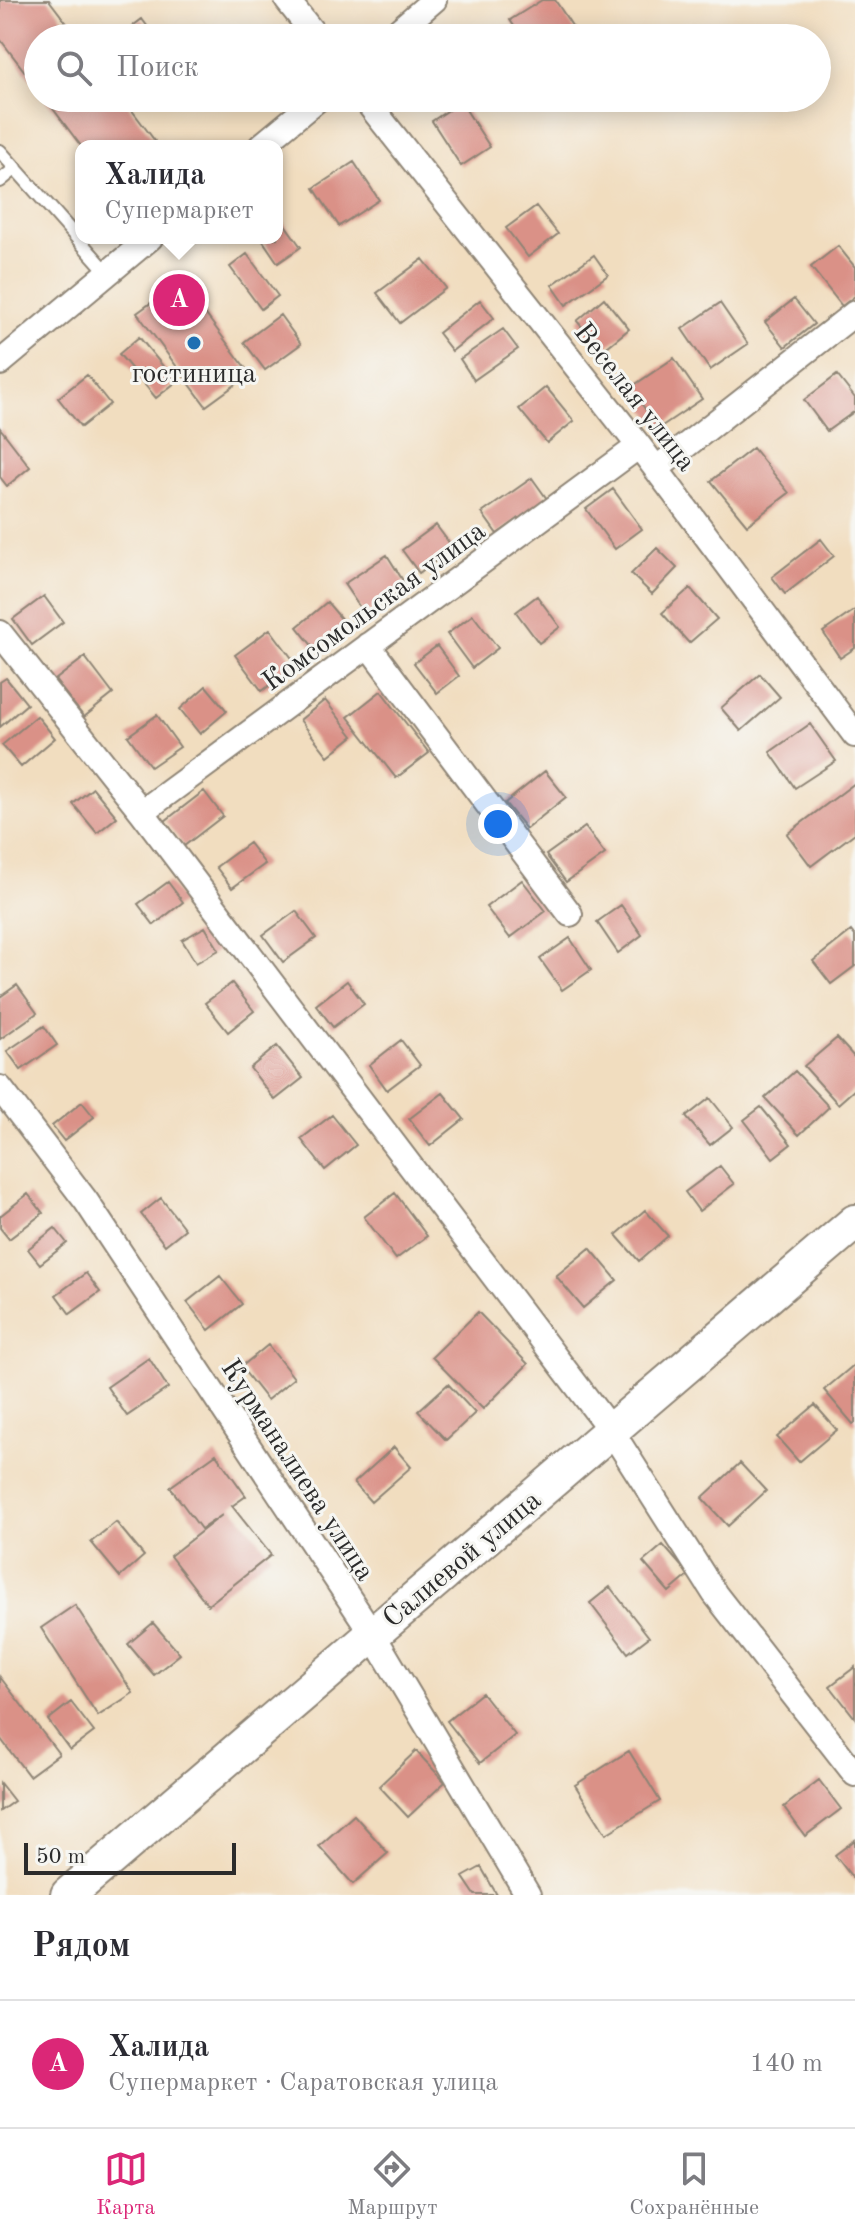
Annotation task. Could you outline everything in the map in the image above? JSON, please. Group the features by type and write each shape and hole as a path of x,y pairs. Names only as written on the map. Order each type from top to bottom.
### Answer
{"main road":[{"name":"Салиевой улица","path":"68,1895 855,1222"}],"street":[{"path":"287,0 306,24"},
{"path":"406,24 434,0"},
{"path":"268,140 302,112"},
{"name":"Веселая улица","path":"375,112 639,446 855,735"},
{"path":"0,363 143,244"},
{"path":"656,469 855,313"},
{"name":"Комсомольская улица","path":"142,812 639,446"},
{"path":"0,633 142,812 612,1432 715,1594 855,1774"},
{"path":"368,645 570,914"},
{"name":"Курманалиева улица","path":"0,1088 86,1201 372,1633 528,1895"}],"lane":[{"path":"0,151 75,235"},
{"path":"0,181 16,168"},
{"path":"83,244 108,273"}],"building":[{"path":"0,0 49,0 67,24 24,24 24,71 0,39"},
{"path":"542,0 555,0 571,24 513,24 510,20"},
{"path":"56,112 133,112 154,140 76,140"},
{"path":"446,112 467,112 490,147 461,166 432,121"},
{"path":"354,162 379,200 339,226 314,188"},
{"path":"536,206 558,234 528,257 506,228"},
{"path":"283,222 301,247 278,263 265,244 283,244"},
{"path":"838,246 855,267 855,296 842,306 811,267"},
{"path":"247,254 278,296 261,309 230,267"},
{"path":"594,255 608,275 566,305 552,285"},
{"path":"423,259 446,288 400,323 377,293"},
{"name":"гостиница","path":"181,281 250,374 206,406 137,313"},
{"path":"604,298 629,329 602,351 577,321"},
{"path":"794,299 814,324 785,347 765,322"},
{"path":"480,300 494,318 452,351 438,333"},
{"path":"720,303 748,344 710,370 682,329"},
{"path":"280,315 301,344 265,370 244,342"},
{"path":"503,329 518,349 474,380 460,359"},
{"path":"139,337 176,382 156,398 119,354"},
{"path":"674,358 702,399 659,428 630,388"},
{"path":"87,375 110,404 81,427 58,398"},
{"path":"837,375 855,398 855,411 827,431 804,400"},
{"path":"546,387 574,421 547,443 519,409"},
{"path":"0,428 30,467 7,486 0,477"},
{"path":"753,448 789,493 747,525 711,481"},
{"path":"532,478 547,499 497,534 482,513"},
{"path":"613,489 642,529 615,549 586,509"},
{"path":"436,525 453,548 419,573 402,550"},
{"path":"821,539 834,556 785,594 772,577"},
{"path":"657,548 677,568 652,594 631,574"},
{"path":"387,555 407,587 365,615 344,584"},
{"path":"690,588 717,619 689,643 662,613"},
{"path":"44,596 63,622 32,645 13,619"},
{"path":"537,596 560,627 539,643 516,612"},
{"path":"327,602 349,628 318,653 297,627"},
{"path":"855,610 855,648 840,658 823,632"},
{"path":"473,615 498,648 472,668 447,634"},
{"path":"270,629 297,665 262,691 235,655"},
{"path":"437,646 459,676 437,693 414,663"},
{"path":"85,657 113,694 84,717 55,680"},
{"path":"760,674 780,697 741,731 721,708"},
{"path":"6,678 27,704 0,727 0,682"},
{"path":"206,686 227,711 200,734 180,709"},
{"path":"381,691 429,753 396,778 348,717"},
{"path":"325,700 353,736 328,756 300,720"},
{"path":"157,715 180,747 151,767 128,736"},
{"path":"37,716 55,738 21,767 2,745"},
{"path":"810,724 836,761 795,788 770,752"},
{"path":"545,771 566,797 526,829 505,803"},
{"path":"855,783 855,833 811,866 787,834"},
{"path":"93,788 117,817 97,833 73,804"},
{"path":"204,791 223,816 184,846 165,821"},
{"path":"585,827 605,854 566,882 546,855"},
{"path":"249,843 265,864 232,888 216,867"},
{"path":"522,880 546,911 510,938 486,907"},
{"path":"168,882 183,902 154,925 138,904"},
{"path":"621,905 642,935 618,953 597,922"},
{"path":"296,911 316,938 283,962 263,935"},
{"path":"205,927 219,950 196,963 182,940"},
{"path":"851,931 855,936 855,966 831,984 813,961"},
{"path":"570,938 591,970 562,990 540,959"},
{"path":"347,981 364,1004 333,1027 316,1005"},
{"path":"232,983 254,1011 228,1032 205,1003"},
{"path":"17,985 37,1013 0,1039 0,997"},
{"path":"44,1026 57,1045 21,1070 7,1051"},
{"path":"837,1038 855,1058 855,1089 838,1104 804,1066"},
{"path":"401,1040 420,1065 387,1090 369,1065"},
{"path":"277,1046 303,1078 275,1100 250,1068"},
{"path":"795,1071 829,1107 799,1135 765,1098"},
{"path":"443,1093 464,1119 430,1146 409,1119"},
{"path":"710,1098 733,1127 710,1145 686,1117"},
{"path":"82,1102 94,1117 64,1141 52,1126"},
{"path":"761,1107 791,1144 773,1158 744,1120"},
{"path":"332,1115 356,1145 325,1170 301,1139"},
{"path":"720,1166 734,1184 699,1211 685,1192"},
{"path":"395,1193 427,1236 396,1259 364,1217"},
{"path":"28,1194 43,1213 9,1239 0,1228 0,1216"},
{"path":"161,1198 185,1229 165,1245 141,1214"},
{"path":"645,1210 668,1236 639,1261 616,1235"},
{"path":"55,1228 67,1243 40,1264 28,1249"},
{"path":"590,1248 617,1280 583,1308 556,1276"},
{"path":"86,1273 100,1292 70,1314 56,1295"},
{"path":"220,1276 242,1304 209,1330 187,1302"},
{"path":"478,1312 528,1364 483,1409 432,1357"},
{"path":"268,1345 294,1378 267,1400 241,1367"},
{"path":"149,1358 168,1388 127,1416 107,1387"},
{"path":"855,1364 855,1423 853,1424 824,1390"},
{"path":"448,1384 475,1413 446,1440 418,1411"},
{"path":"815,1405 837,1430 799,1462 777,1437"},
{"path":"394,1447 411,1467 371,1502 354,1483"},
{"path":"216,1454 246,1496 232,1506 271,1555 208,1605 170,1556 222,1515 201,1529 170,1487"},
{"path":"740,1463 766,1491 728,1526 702,1498"},
{"path":"116,1522 144,1556 120,1577 91,1542"},
{"path":"663,1545 689,1575 669,1592 643,1562"},
{"path":"610,1587 649,1637 628,1653 590,1603"},
{"path":"75,1605 133,1693 98,1716 41,1628"},
{"path":"153,1623 180,1654 154,1675 128,1644"},
{"path":"855,1667 855,1718 830,1686"},
{"path":"0,1677 59,1754 29,1776 0,1738"},
{"path":"482,1693 515,1735 480,1763 447,1721"},
{"path":"71,1702 94,1732 70,1750 48,1720"},
{"path":"416,1751 445,1782 408,1817 379,1786"},
{"path":"629,1751 660,1801 606,1834 575,1785"},
{"path":"819,1780 841,1809 805,1836 784,1807"},
{"path":"0,1783 14,1801 0,1811"},
{"path":"354,1815 388,1853 353,1884 319,1846"},
{"path":"855,1840 855,1881 835,1855"},
{"path":"481,1867 497,1895 475,1895 463,1877"}],"place":[{"name":"Халида","path":"179,300"},
{"name":"гостиница","path":"194,343"}]}
